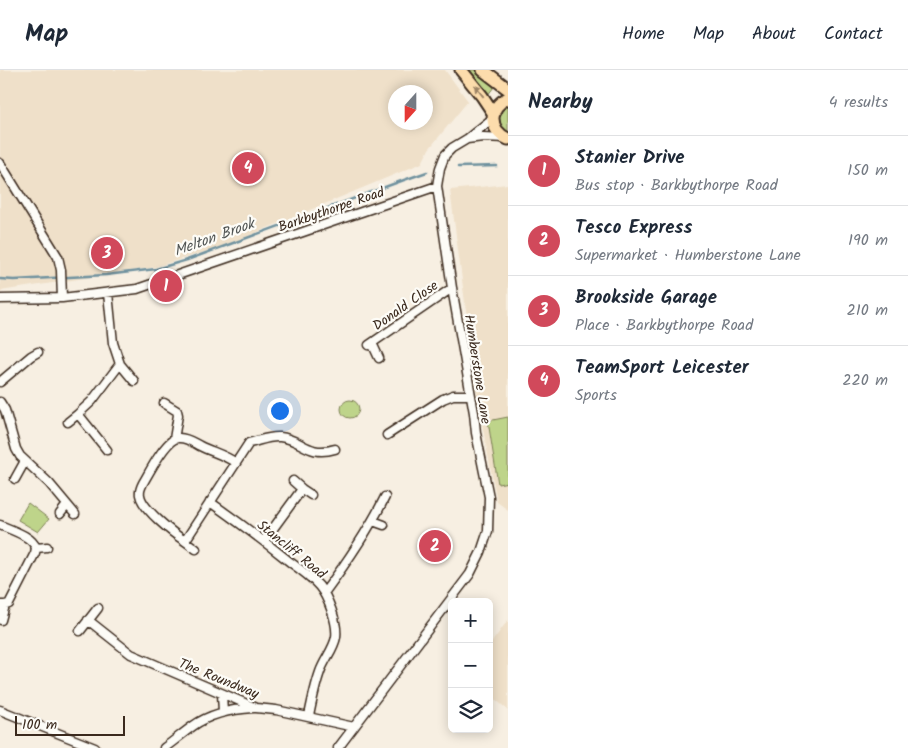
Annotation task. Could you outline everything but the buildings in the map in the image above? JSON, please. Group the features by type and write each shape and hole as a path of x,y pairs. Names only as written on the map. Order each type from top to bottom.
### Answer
{"highway":[{"path":"461,70 482,96 493,116 497,130 507,138"},
{"path":"483,70 508,89"},
{"path":"493,116 500,102 508,98"}],"street":[{"name":"Humberstone Lane","path":"338,748 470,574 482,552 488,531 489,496 452,288 437,186 440,168 445,155 493,116"},
{"path":"467,139 483,137 507,138"},
{"path":"0,163 58,258 61,270 62,298"},
{"name":"Barkbythorpe Road","path":"0,299 62,298 137,289 437,186"},
{"name":"Donald Close","path":"379,358 371,344 452,288"},
{"path":"108,293 113,343 120,364 134,381"},
{"path":"0,382 35,354 26,347"},
{"path":"68,422 92,401 120,364"},
{"path":"398,439 391,433 443,399 453,395 470,395"},
{"path":"0,402 5,410 16,449 25,461 49,483 76,514"},
{"path":"164,403 177,411 174,439"},
{"path":"78,414 107,450"},
{"path":"185,541 249,443 281,437 312,450 330,451 335,449"},
{"path":"196,548 161,523 142,502 140,489 166,445 174,439 192,441 236,463"},
{"path":"318,461 319,451"},
{"path":"15,479 25,461"},
{"path":"293,481 302,490 311,495"},
{"path":"264,541 302,490"},
{"path":"324,593 373,521 385,497"},
{"name":"Stancliff Road","path":"210,502 308,576 324,593 332,612 336,636 332,649 320,670 309,716"},
{"path":"60,514 67,505"},
{"path":"373,521 384,525"},
{"path":"0,525 29,538 34,542 36,548 9,604 3,605 1,620"},
{"path":"36,548 47,547"},
{"path":"80,631 98,608"},
{"name":"The Roundway","path":"88,620 131,654 256,708 309,716 354,727"},
{"path":"222,694 223,712"},
{"path":"164,748 194,725 212,715 237,709 256,708"},
{"path":"0,710 95,748"}],"shaded area":[{"path":"0,70 445,70 468,101 429,149 422,163 222,247 151,268 0,291"},
{"path":"508,184 508,510 497,502 479,408 450,190"},
{"path":"508,620 508,710 493,697 493,641"}],"green space":[{"path":"465,70 476,70 494,87 487,96"},
{"path":"508,103 508,133 500,126 498,118 501,110"},
{"path":"350,400 356,403 359,409 356,415 350,418 344,415 341,409 344,403"},
{"path":"508,417 508,482 498,484 488,421"},
{"path":"28,503 49,519 38,532 18,520"}],"waterway":[{"name":"Melton Brook","path":"458,167 497,166"},
{"name":"Melton Brook","path":"0,279 14,280 106,275 156,269 187,260 427,172"}],"place":[{"name":"TeamSport Leicester","path":"248,168"},
{"name":"Brookside Garage","path":"107,253"},
{"name":"Stanier Drive","path":"166,286"},
{"name":"Tesco Express","path":"435,546"}]}
